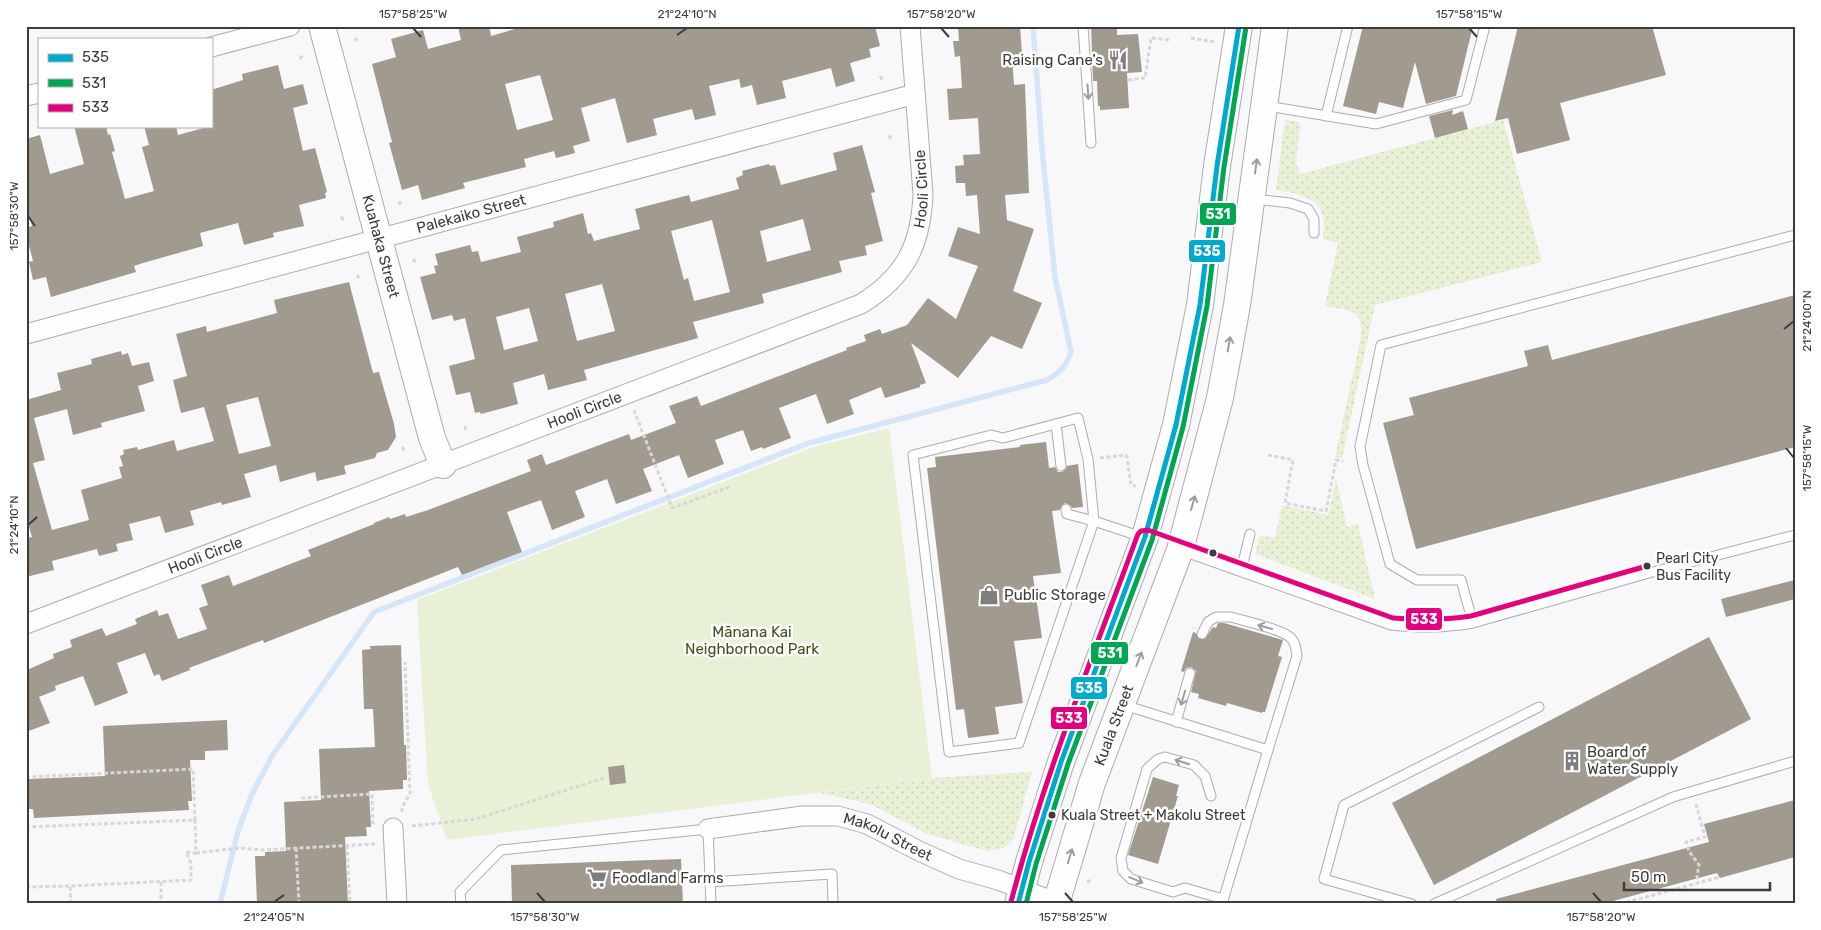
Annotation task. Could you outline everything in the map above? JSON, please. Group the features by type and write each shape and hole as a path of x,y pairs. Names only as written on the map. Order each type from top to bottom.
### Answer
{"main road":[{"name":"Kuahaka Street","path":"322,26 432,438 443,465"},
{"path":"1020,896 1064,753 1145,538 1176,425 1198,315 1219,149 1239,26"},
{"name":"Kuala Street","path":"1057,903 1092,783 1180,550 1220,398 1237,305 1275,26"},
{"path":"1145,538 1180,550"}],"street":[{"path":"212,47 290,26"},
{"name":"Hooli Circle","path":"26,624 852,308 874,296 900,271 917,237 922,217 923,194 910,26"},
{"name":"Palekaiko Street","path":"26,334 915,94"},
{"name":"Makolu Street","path":"708,829 802,816 838,816 875,828 959,869 998,880 1020,896 1057,903"},
{"path":"397,904 398,828"}],"lane":[{"path":"1083,26 1091,143"},
{"path":"1326,116 1348,26"},
{"path":"1264,105 1376,124 1466,100 1484,26"},
{"path":"1251,198 1290,203 1308,209 1314,219 1314,232"},
{"path":"1473,623 1461,580 1417,580 1390,564 1363,465 1360,447 1381,345 1795,234"},
{"path":"1078,418 1088,459 1094,522 1019,743 949,752 913,455 991,434 1003,438 1078,418"},
{"path":"1056,424 1061,466"},
{"path":"1066,509 1067,514 1145,538"},
{"path":"1241,571 1250,534"},
{"path":"1180,550 1391,625 1445,628 1473,623 1649,573 1795,535"},
{"path":"1202,634 1205,624 1212,619 1222,616 1230,617 1284,633 1292,639 1296,647 1297,656 1222,902 1185,888 1173,892 1130,879 1123,871 1120,858 1147,769 1158,760 1169,757 1194,765 1204,776 1211,796"},
{"path":"1176,722 1190,673"},
{"path":"1121,704 1268,750"},
{"path":"1412,904 1324,879 1344,806 1538,707"},
{"path":"1434,904 1673,797 1795,761"},
{"path":"461,904 460,892 501,850 708,829 711,904"},
{"path":"710,882 832,874 833,904"}],"path":[{"path":"1128,80 1145,78 1151,38 1169,40"},
{"path":"1192,38 1219,43"},
{"path":"300,59 303,54"},
{"path":"880,76 883,81"},
{"path":"399,205 401,200"},
{"path":"636,416 672,508 732,486"},
{"path":"465,430 466,425"},
{"path":"402,447 406,452"},
{"path":"1097,458 1126,455 1131,485 1140,487"},
{"path":"1268,455 1293,460 1285,503 1326,511 1336,460 1343,461"},
{"path":"405,662 410,793 402,808 398,828 476,819 607,777"},
{"path":"26,777 193,769 196,853"},
{"path":"1693,792 1705,837 1686,842 1689,851 1699,865 1698,883"},
{"path":"301,798 372,794 374,834"},
{"path":"26,800 27,827 195,820"},
{"path":"26,888 191,880 191,863 185,852 196,853 240,848 261,850 381,843"},
{"path":"347,845 350,904"},
{"path":"296,848 298,904"},
{"path":"1620,904 1720,877"},
{"path":"1087,882 1092,880"},
{"path":"161,882 162,904"},
{"path":"70,886 71,904"}],"green space":[{"path":"1285,119 1298,122 1300,125 1296,162 1300,174 1503,120 1542,262 1375,305 1342,458 1335,457 1361,337 1360,321 1357,316 1348,310 1325,306 1338,243 1322,239 1324,226 1320,208 1314,202 1298,194 1276,190"},
{"name":"Mānana Kai Neighborhood Park","path":"889,428 932,778 447,840 428,784 417,600 814,447"},
{"path":"1336,479 1347,527 1358,524 1375,599 1255,554 1260,535 1275,538 1282,505 1328,515"},
{"path":"1032,772 1013,840 1004,848 988,851 927,834 870,804 819,793 932,778"}],"building":[{"path":"458,26 489,26 491,36 525,26 875,26 880,46 869,49 871,57 850,63 855,81 836,87 831,68 782,81 786,98 757,105 752,85 741,88 739,79 709,86 716,115 695,120 692,109 653,119 657,135 627,143 615,98 581,108 590,141 573,146 575,153 556,158 554,151 524,159 526,167 463,183 465,188 422,200 418,185 402,190 389,143 392,142 372,64 396,57 391,39 423,30 428,49 461,40","holes":["540,75 553,120 517,130 505,84"]},
{"path":"958,26 1020,26 1022,54 1012,55 1014,85 1025,84 1029,193 1005,195 1007,220 1034,229 1013,291 1042,303 1022,349 991,336 958,378 911,343 926,383 920,385 920,387 885,398 881,387 849,400 854,414 827,424 816,394 779,408 791,438 763,449 762,447 751,451 743,430 715,440 724,464 688,478 679,455 643,469 652,491 616,504 607,479 575,491 585,517 552,530 541,500 507,512 522,552 462,575 458,567 264,643 263,640 189,668 190,670 162,681 159,674 154,676 145,653 117,663 128,693 95,706 83,676 55,686 56,690 39,697 50,723 26,732 26,667 27,670 54,658 53,654 72,647 70,640 102,628 106,636 137,624 135,619 157,610 159,616 168,613 178,639 207,629 199,608 208,605 201,585 229,575 233,586 311,556 308,550 389,517 390,519 405,514 406,517 428,510 531,471 527,460 542,454 546,465 629,434 631,440 676,423 669,406 697,396 701,406 847,350 846,348 866,341 864,335 880,329 882,334 907,325 928,298 956,319 978,266 948,256 958,227 980,234 977,195 966,196 965,183 956,183 955,166 964,165 963,155 980,154 978,118 949,120 947,89 962,88 960,56 955,57 953,41 959,41"},
{"name":"Raising Cane's","path":"1091,26 1117,26 1117,35 1138,34 1142,72 1127,73 1129,108 1100,110 1100,106 1098,106 1097,81 1093,81"},
{"path":"1363,26 1473,26 1456,96 1426,104 1415,62 1403,108 1379,102 1376,114 1343,106"},
{"path":"1518,26 1652,26 1666,75 1560,103 1570,140 1517,154 1508,118 1495,121"},
{"path":"278,65 284,89 303,84 308,104 293,108 303,151 315,148 327,192 325,193 326,198 299,205 304,226 273,233 274,237 244,245 238,223 200,233 203,246 134,266 136,272 51,297 46,277 33,280 29,262 33,261 26,234 26,228 32,226 26,205 26,139 40,135 50,174 84,164 75,128 106,128 115,151 112,152 125,199 154,191 142,147 149,145 145,128 176,128 178,135 204,128 212,128 212,90 243,80 242,74"},
{"path":"1453,110 1452,115 1463,111 1468,129 1435,138 1429,116"},
{"path":"862,145 875,192 871,193 883,241 865,246 867,255 839,261 842,272 762,294 764,303 693,322 698,338 584,370 587,380 548,390 544,374 513,383 518,404 481,414 480,412 475,413 470,392 456,395 449,366 475,359 465,318 454,321 452,315 432,320 420,277 436,273 434,266 438,265 435,254 470,245 472,252 478,251 481,262 521,252 517,237 554,227 553,222 583,213 588,234 591,233 594,241 640,229 635,209 689,195 691,202 739,189 736,178 743,175 742,171 769,164 770,166 775,165 781,185 837,170 833,153","holes":["803,219 811,250 767,262 760,231","712,220 730,292 694,301 688,278 684,280 671,231","602,284 615,331 577,341 565,294","529,308 538,341 504,350 496,317"]},
{"path":"349,282 373,373 379,372 394,424 396,437 388,450 377,453 375,458 344,466 346,474 317,481 315,472 280,482 276,465 244,474 251,497 222,505 221,502 190,511 194,525 165,533 160,516 129,524 133,540 116,544 118,551 99,556 97,549 52,561 54,570 26,577 26,538 32,537 26,517 26,400 61,390 57,373 92,364 91,359 121,351 122,355 128,353 132,366 149,362 154,381 138,386 145,411 101,423 102,427 73,435 67,409 34,418 45,460 33,463 52,530 89,520 81,490 122,478 119,467 123,466 120,456 124,454 123,450 137,447 138,450 174,440 177,451 214,441 204,407 181,413 173,380 187,376 176,334 206,326 207,332 277,313 274,300","holes":["258,397 271,446 239,454 226,405"]},
{"path":"1795,295 1795,447 1416,549 1383,423 1414,415 1409,398 1528,366 1524,351 1548,345 1552,360"},
{"name":"Public Storage","path":"1046,442 1049,468 1055,467 1058,472 1062,472 1067,466 1078,464 1083,507 1072,508 1065,503 1060,510 1052,511 1061,573 1033,576 1042,638 1014,641 1023,703 995,707 999,734 968,738 964,709 956,710 927,468 936,467 935,457"},
{"path":"1795,580 1795,599 1726,617 1721,599"},
{"path":"1218,623 1224,623 1283,640 1278,656 1282,657 1265,712 1262,713 1227,703 1226,706 1198,698 1199,694 1191,692 1196,671 1191,667 1186,668 1184,672 1181,671 1193,632 1196,633 1199,639 1205,639 1213,627 1216,628"},
{"name":"Board of Water Supply","path":"1709,637 1751,719 1434,885 1392,803"},
{"path":"401,645 407,780 403,780 403,789 369,791 371,827 366,827 367,836 345,837 348,904 257,904 255,856 265,856 265,852 286,851 284,802 321,800 319,749 375,747 373,709 364,709 362,650 371,649 370,646"},
{"path":"227,720 228,750 205,751 205,760 190,760 192,801 188,801 189,810 34,818 33,809 29,809 28,779 105,776 103,726"},
{"path":"624,765 626,783 610,785 608,767"},
{"path":"1153,777 1179,785 1176,796 1178,796 1158,864 1128,855"},
{"path":"1795,800 1795,857 1720,878 1717,873 1602,904 1497,904 1496,899 1709,842 1704,824"},
{"name":"Foodland Farms","path":"681,859 683,904 512,904 511,865"}],"waterway":[{"path":"220,904 238,831 252,794 272,756 374,612 809,443 1047,380 1062,369 1071,352 1055,277 1042,149 1033,26"}],"transit line":[{"name":"535","path":"1018,904 1029,862 1061,762 1145,537 1176,425 1200,305 1217,166 1239,26"},
{"name":"531","path":"1026,904 1036,864 1068,764 1152,540 1183,427 1207,306 1224,167 1246,27"},
{"name":"533","path":"1011,902 1038,808 1054,762 1138,534 1141,531 1148,530 1393,618 1432,619 1471,616 1647,566"}],"place":[{"name":"Raising Cane's","path":"1118,60"},
{"name":"Pearl City Bus Facility","path":"1647,566"},
{"name":"Public Storage","path":"989,595"},
{"name":"Board of Water Supply","path":"1572,761"},
{"name":"Kuala Street + Makolu Street","path":"1052,815"},
{"name":"Foodland Farms","path":"597,878"}]}
